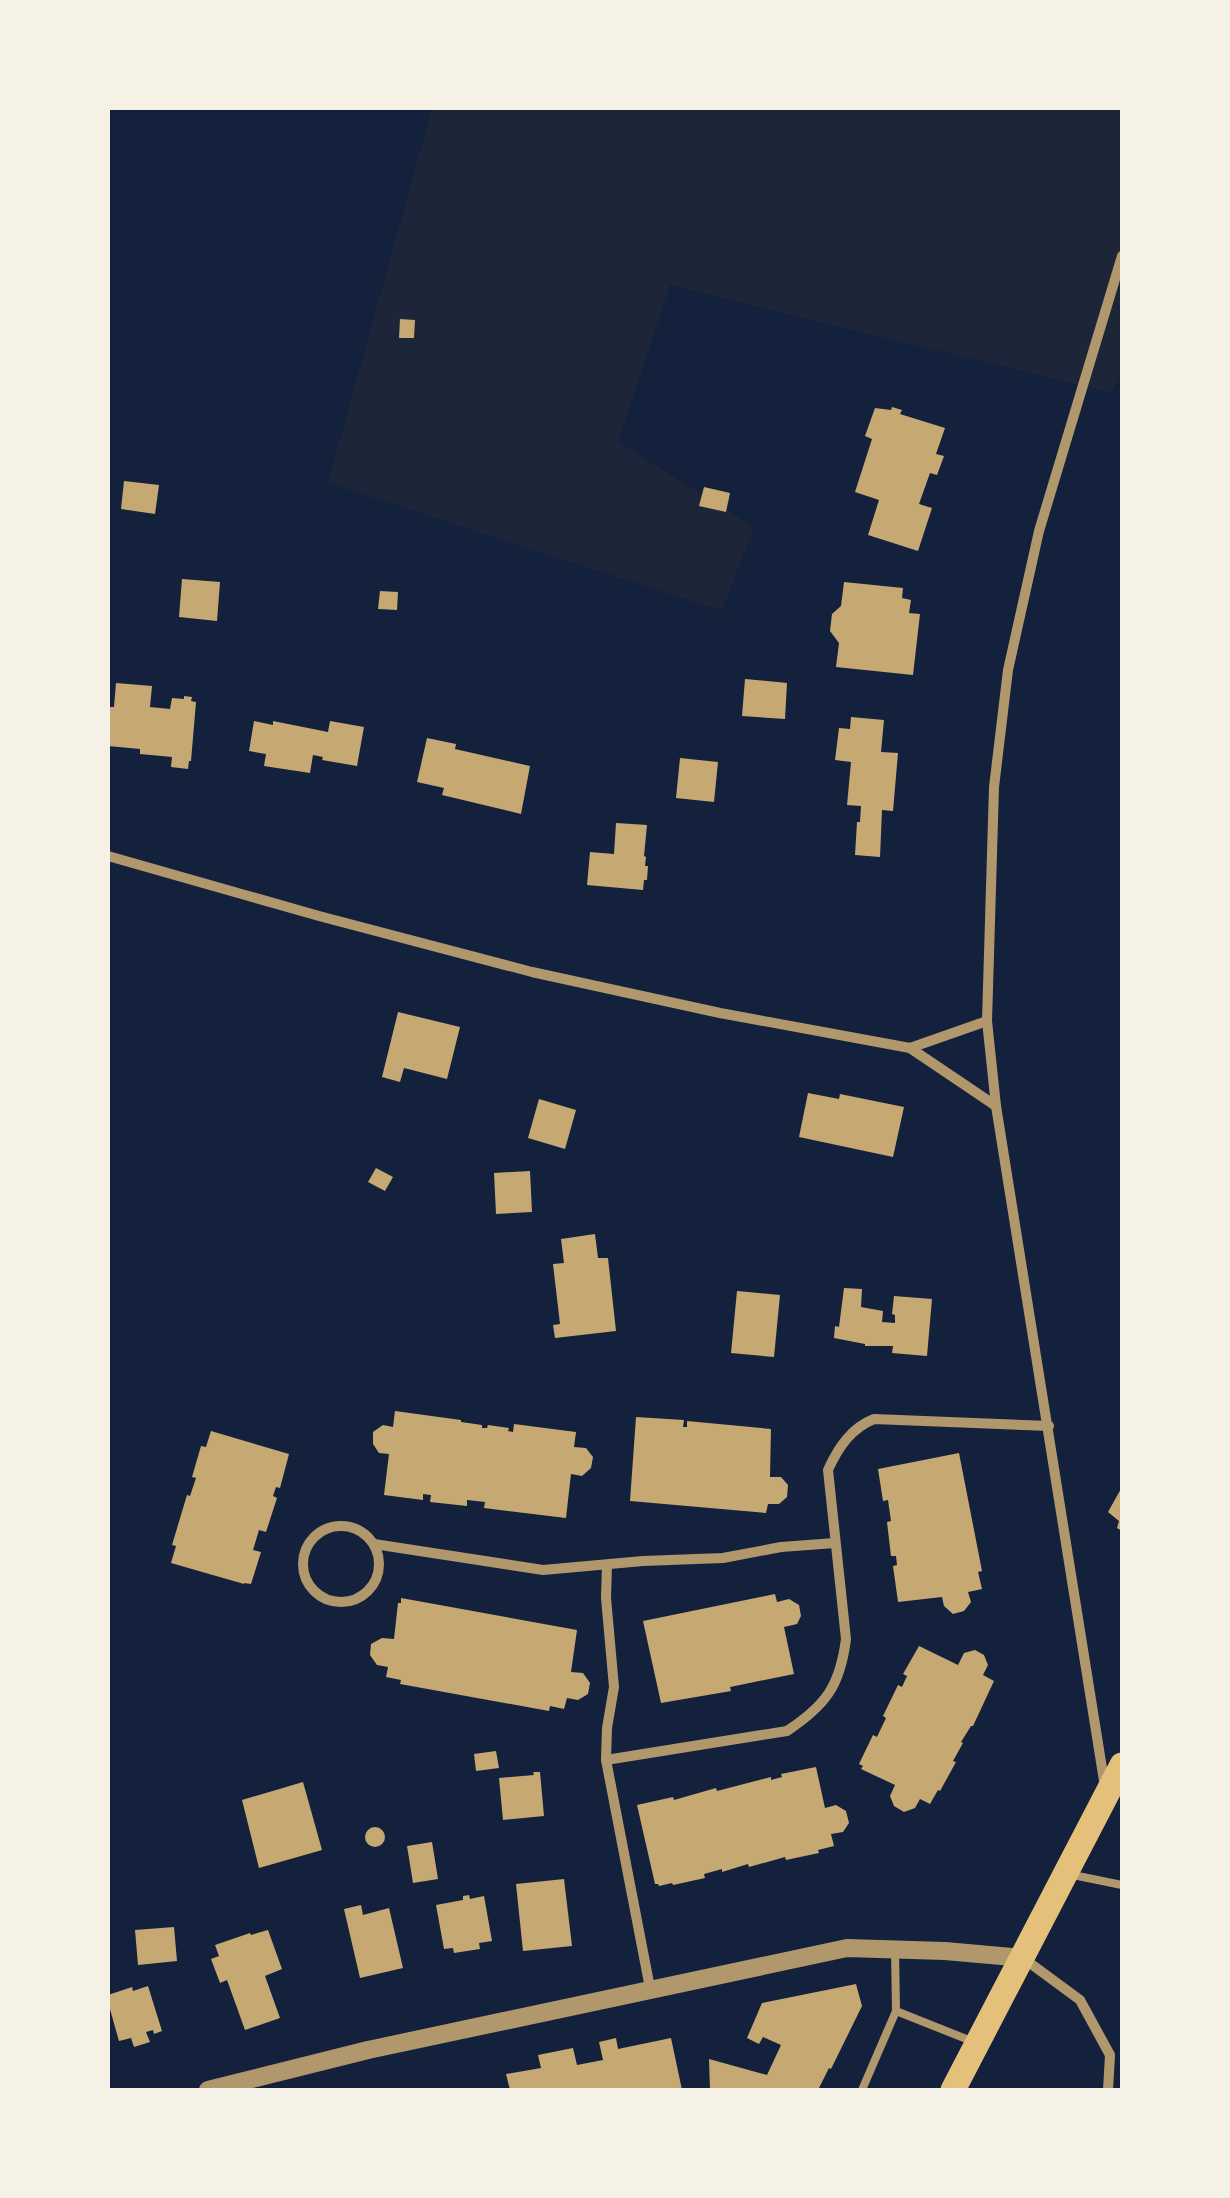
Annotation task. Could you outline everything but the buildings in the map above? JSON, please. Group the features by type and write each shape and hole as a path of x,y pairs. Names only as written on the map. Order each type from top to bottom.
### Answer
{"main road":[{"path":"952,2090 1122,1765"}],"street":[{"path":"1107,1798 996,1106 987,1020 994,787 1008,670 1039,531 1122,256"},
{"path":"108,856 532,972 720,1013 910,1048 996,1106"},
{"path":"910,1048 987,1020"},
{"path":"606,1760 788,1731 812,1715 825,1700 843,1666 846,1639 828,1470 840,1447 862,1424 874,1419 1048,1426"},
{"path":"374,1544 379,1558 378,1573 372,1587 361,1597 347,1602 332,1601 318,1595 308,1584 304,1555 310,1541 336,1526 364,1533 374,1544 543,1570 723,1558 781,1547 835,1543"},
{"path":"607,1565 614,1688 606,1760 650,1988"},
{"path":"208,2090 368,2050 847,1948 1023,1958 1080,2000 1110,2054 1108,2090"}],"lane":[{"path":"1067,1874 1122,1885"},
{"path":"862,2090 896,2011 895,1950"},
{"path":"896,2011 978,2043"}],"shaded area":[{"path":"432,108 1122,108 1122,371 1111,393 670,285 618,442 754,527 722,611 328,483"}]}
